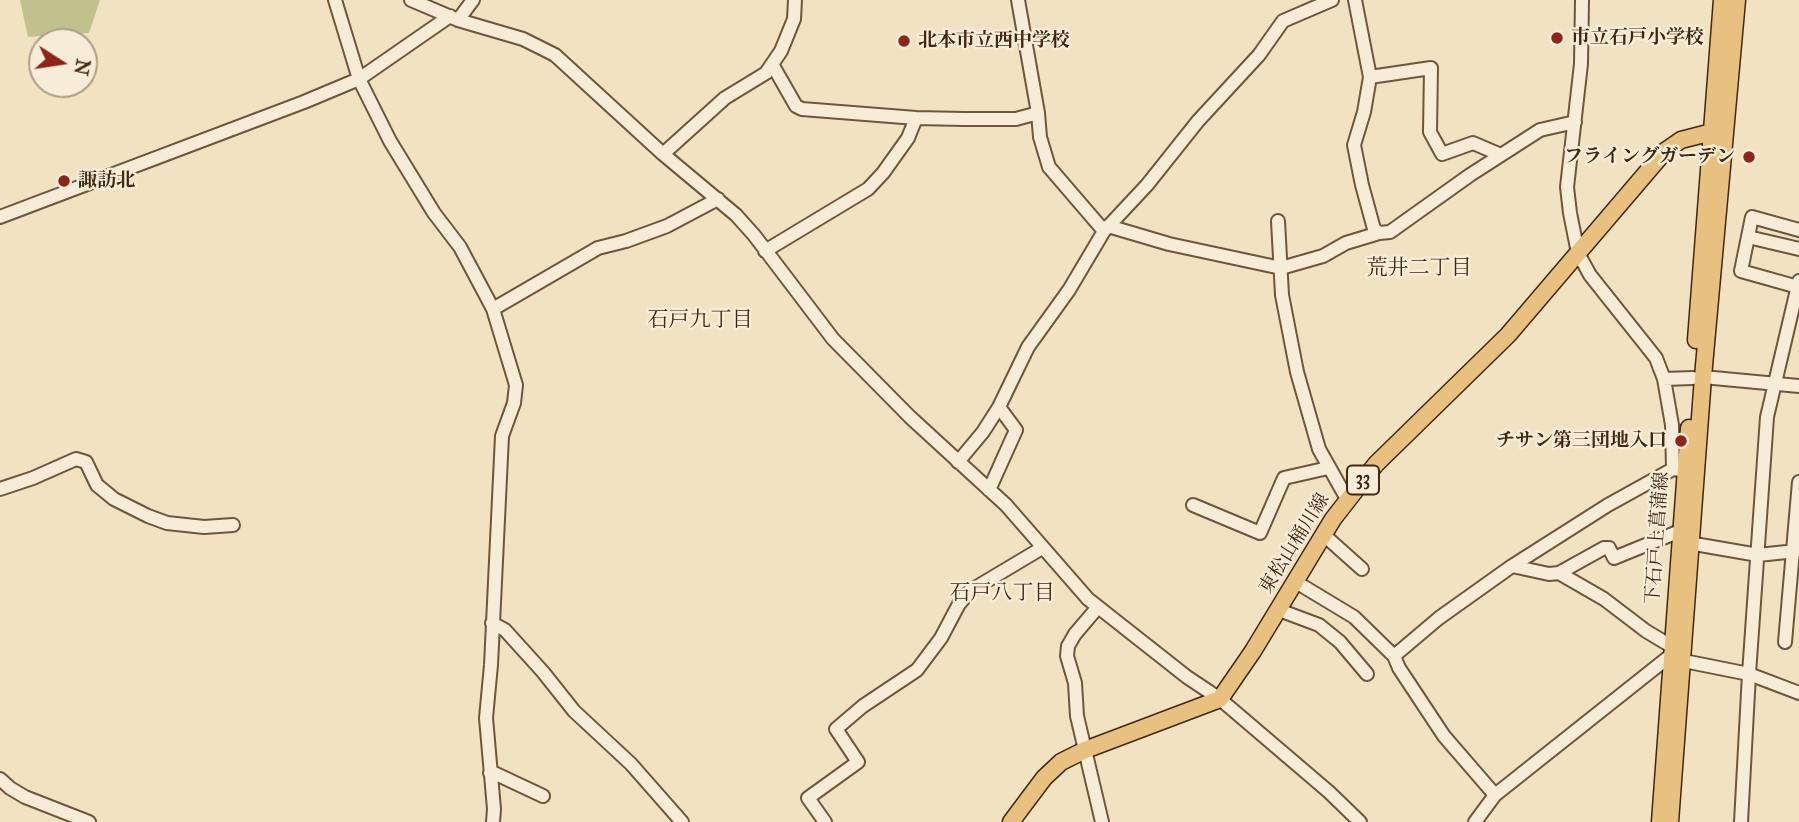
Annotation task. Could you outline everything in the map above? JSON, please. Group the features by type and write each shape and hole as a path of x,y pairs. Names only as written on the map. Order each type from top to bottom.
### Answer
{"main road":[{"path":"1719,132 1722,0"},
{"path":"1719,132 1737,0"},
{"name":"東松山桶川線","path":"1220,699 1279,610 1324,535 1376,464 1508,335 1665,151 1681,140 1719,132"},
{"name":"下石戸上菖蒲線","path":"1671,822 1683,538 1719,132"},
{"name":"下石戸上菖蒲線","path":"1683,538 1679,469 1698,377"},
{"name":"下石戸上菖蒲線","path":"1660,822 1677,652"},
{"path":"1011,822 1044,778 1061,762 1084,750 1220,699"}],"street":[{"path":"335,0 359,79 390,141 434,214 460,247 493,309 516,385 514,403 502,436 486,718 493,822"},
{"path":"411,0 454,18 523,39 555,55 663,154 718,199 754,235 833,339 892,399 1006,505 1088,599 1187,677 1220,699 1360,822"},
{"path":"0,217 359,79 454,18 473,0"},
{"path":"663,154 724,97 766,73 781,51 794,19 795,0"},
{"path":"1018,0 1040,137 1049,167 1106,228 1169,244 1281,268 1323,256 1346,243 1390,232 1540,130 1575,122"},
{"path":"958,462 983,432 999,407 1028,347 1069,290 1106,228 1147,185 1198,121 1259,55 1283,21 1332,0"},
{"path":"1355,0 1370,77 1364,112 1354,145 1374,229 1380,233"},
{"path":"1394,656 1439,618 1512,566 1608,505 1679,469 1664,379 1656,358 1590,275 1578,253 1567,187 1581,64 1582,0"},
{"path":"772,64 796,106 802,109 916,118 1016,119 1038,113"},
{"path":"1370,77 1431,68 1430,132 1442,154 1473,143 1501,155"},
{"path":"765,251 868,189 908,138 916,118"},
{"path":"493,309 598,248 667,226 718,199"},
{"path":"1741,822 1767,417 1798,284 1741,271 1752,217 1799,230"},
{"path":"1278,221 1282,295 1297,372 1319,449 1348,499"},
{"path":"1748,237 1799,249"},
{"path":"1664,379 1698,377 1799,386"},
{"path":"989,490 1016,430 999,407"},
{"path":"0,489 33,478 76,458 86,462 97,485 114,499 148,516 167,523 204,527 233,525"},
{"path":"1193,505 1259,533 1284,478 1328,468"},
{"path":"1785,642 1795,584 1799,482"},
{"path":"1324,535 1362,569"},
{"path":"1512,566 1549,574 1559,573 1604,548 1609,548 1614,558 1683,538 1758,555 1795,551"},
{"path":"825,822 808,798 858,762 836,729 863,706 917,670 942,638 959,604 970,591 1042,548"},
{"path":"1559,573 1604,599 1677,652 1799,693"},
{"path":"1296,582 1354,617 1394,656 1399,668 1444,736 1495,795"},
{"path":"1098,607 1075,634 1068,646 1067,656 1075,683 1077,716 1084,750 1102,822"},
{"path":"1279,610 1319,625 1340,642 1367,674"},
{"path":"492,623 505,630 574,711 631,764 682,822"},
{"path":"1475,822 1495,795 1677,652"},
{"path":"490,773 543,796"},
{"path":"0,779 25,797 89,822"}],"green space":[{"path":"20,0 100,0 91,28 28,28 28,37"}],"place":[{"name":"市立石戸小学校","path":"1557,38"},
{"name":"北本市立西中学校","path":"904,41"},
{"name":"フライングガーデン","path":"1749,157"},
{"name":"諏訪北","path":"64,181"},
{"name":"チサン第三団地入口","path":"1681,441"}],"district":[{"name":"荒井二丁目","path":"1419,269"},
{"name":"石戸九丁目","path":"700,321"},
{"name":"石戸八丁目","path":"1002,594"}]}
